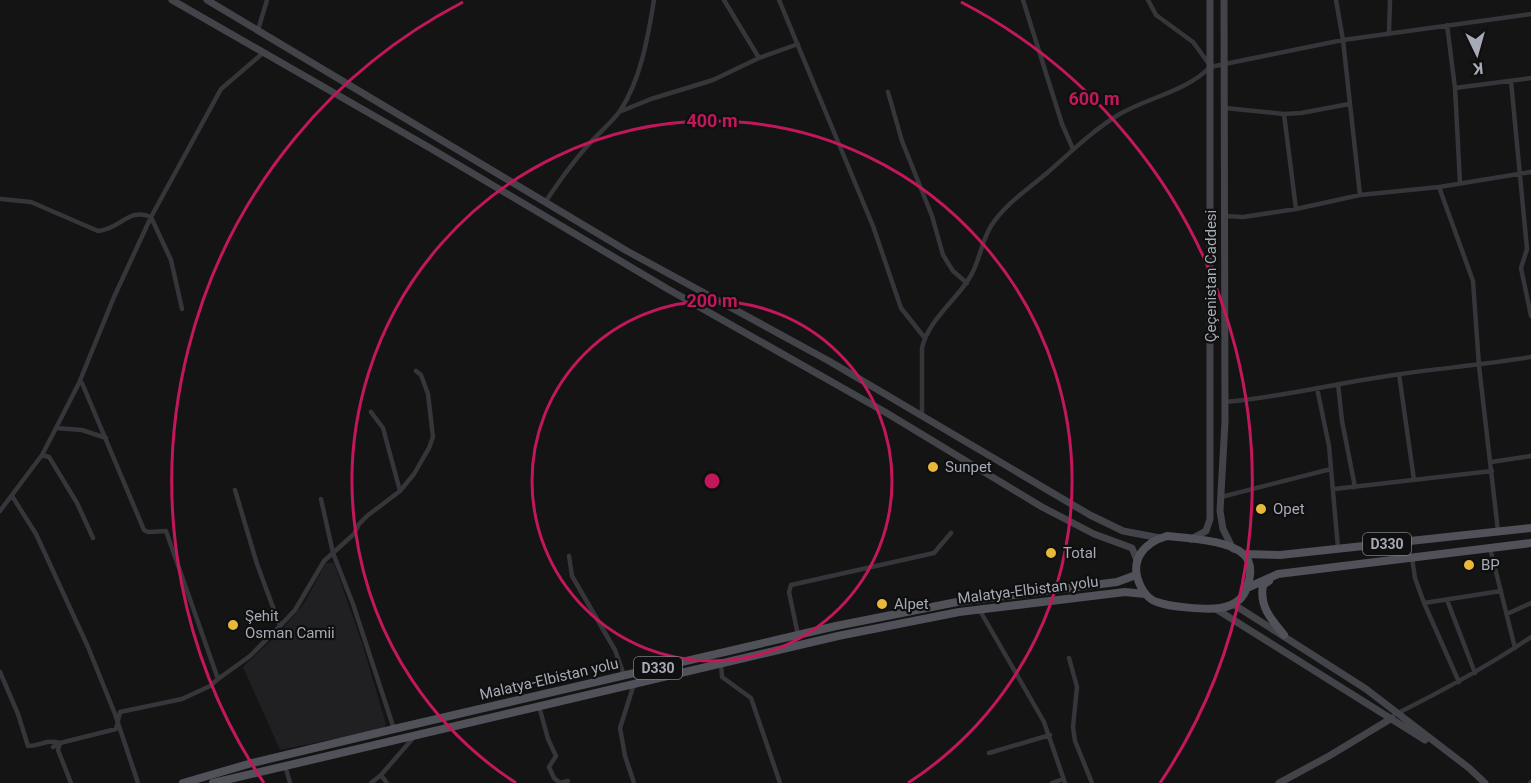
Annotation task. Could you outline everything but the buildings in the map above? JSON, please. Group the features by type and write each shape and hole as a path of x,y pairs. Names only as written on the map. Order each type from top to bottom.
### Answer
{"main road":[{"path":"172,0 430,148 666,288 885,412 1042,507 1094,534 1132,548 1137,560"},
{"path":"207,0 627,251 829,361 1090,515 1123,531 1160,538"},
{"name":"Çeçenistan Caddesi","path":"1191,539 1206,531 1210,519 1210,0"},
{"name":"Çeçenistan Caddesi","path":"1224,0 1225,402 1220,511 1222,529 1233,549"},
{"name":"D330","path":"1243,554 1280,555 1531,528"},
{"path":"1167,536 1211,541 1243,554 1249,561 1250,569 1244,596 1233,604 1216,609 1156,602 1145,594 1136,575 1135,564 1149,543 1160,538 1167,536"},
{"name":"D330","path":"1247,588 1278,574 1531,543"},
{"path":"1278,574 1263,585 1261,595 1265,611 1284,636"},
{"name":"Malatya-Elbistan yolu","path":"183,783 252,763 798,635 957,602 1117,582 1136,575"},
{"name":"Malatya-Elbistan yolu","path":"213,783 838,636 980,609 1125,592 1145,594"},
{"path":"1233,604 1366,689 1395,716"},
{"path":"1216,609 1395,716 1469,768 1485,783"},
{"path":"1279,783 1395,716"}],"street":[{"path":"258,30 267,0"},
{"path":"546,201 574,162 619,112 637,76 654,0"},
{"path":"724,0 759,58"},
{"path":"779,0 873,226 902,308 924,337"},
{"path":"1023,0 1062,124 1073,149"},
{"path":"1148,0 1156,15 1193,42 1210,67"},
{"path":"1336,0 1344,40 1360,195"},
{"path":"1389,34 1390,0"},
{"path":"922,416 924,337 972,275 991,226 1009,203 1073,149 1119,115 1199,78 1210,67 1224,63 1344,40 1531,14"},
{"path":"1447,25 1455,88 1460,183"},
{"path":"619,112 651,99 713,80 759,58 798,44"},
{"path":"0,511 42,455 79,383 114,297 151,217 221,89 263,53"},
{"path":"1455,88 1531,78"},
{"path":"1511,81 1527,249 1521,268 1531,316"},
{"path":"888,92 902,141 932,216 943,255 953,271 967,283"},
{"path":"1225,108 1284,114 1349,104"},
{"path":"1284,114 1296,209"},
{"path":"1224,216 1243,217 1296,209 1360,195 1439,187 1531,172"},
{"path":"1439,187 1473,281 1479,366 1498,531"},
{"path":"1,199 31,202 98,231 108,230 131,215 142,213 151,217 171,260 182,309"},
{"path":"1225,402 1399,374 1479,366 1531,357"},
{"path":"53,747 60,743 116,729 120,712 182,699 210,686 250,656 280,626 295,610 324,561 354,534 359,524 367,516 400,491 414,474 429,448 433,437 428,394 421,375 416,371"},
{"path":"1399,374 1414,480"},
{"path":"79,383 82,383 85,389 144,530 148,532 166,531 218,679"},
{"path":"1338,384 1354,487"},
{"path":"1317,388 1329,446 1338,549"},
{"path":"371,412 383,428 400,491"},
{"path":"56,428 82,430 106,438"},
{"path":"42,455 49,457 54,465 77,503 93,538"},
{"path":"1491,462 1531,456"},
{"path":"1221,498 1331,469"},
{"path":"1334,489 1492,471"},
{"path":"235,490 257,564 280,626"},
{"path":"12,496 43,547 63,597 88,647 138,783"},
{"path":"321,499 333,553 353,604 394,729"},
{"path":"798,635 789,592 791,585 934,553 951,533"},
{"path":"1490,548 1515,648"},
{"path":"569,556 572,576 615,650 624,675"},
{"path":"1412,558 1415,578 1424,603 1459,682"},
{"path":"1424,603 1501,591"},
{"path":"1448,600 1475,673"},
{"path":"1507,614 1531,603"},
{"path":"980,609 1035,703 1050,735 1064,781 1052,783"},
{"path":"1395,716 1475,673 1531,637"},
{"path":"1069,658 1077,687 1073,727 1075,741 1092,783"},
{"path":"722,664 722,676 751,698 780,783"},
{"path":"0,672 18,714 28,747 48,741 60,743"},
{"path":"633,783 620,728 634,684"},
{"path":"539,706 548,739 556,756 549,767 554,778 560,783 568,781"},
{"path":"371,783 381,775 417,734"},
{"path":"989,753 1050,735"},
{"path":"60,743 58,750 70,783"},
{"path":"285,765 290,783"},
{"path":"381,775 387,783"}],"shaded area":[{"path":"326,563 334,563 362,643 386,724 383,729 280,750 243,667 281,631 305,602"}],"place":[{"name":"Sunpet","path":"933,467"},
{"name":"Opet","path":"1261,509"},
{"name":"Total","path":"1051,553"},
{"name":"BP","path":"1469,565"},
{"name":"Alpet","path":"882,604"},
{"name":"Şehit Osman Camii","path":"233,625"}]}
